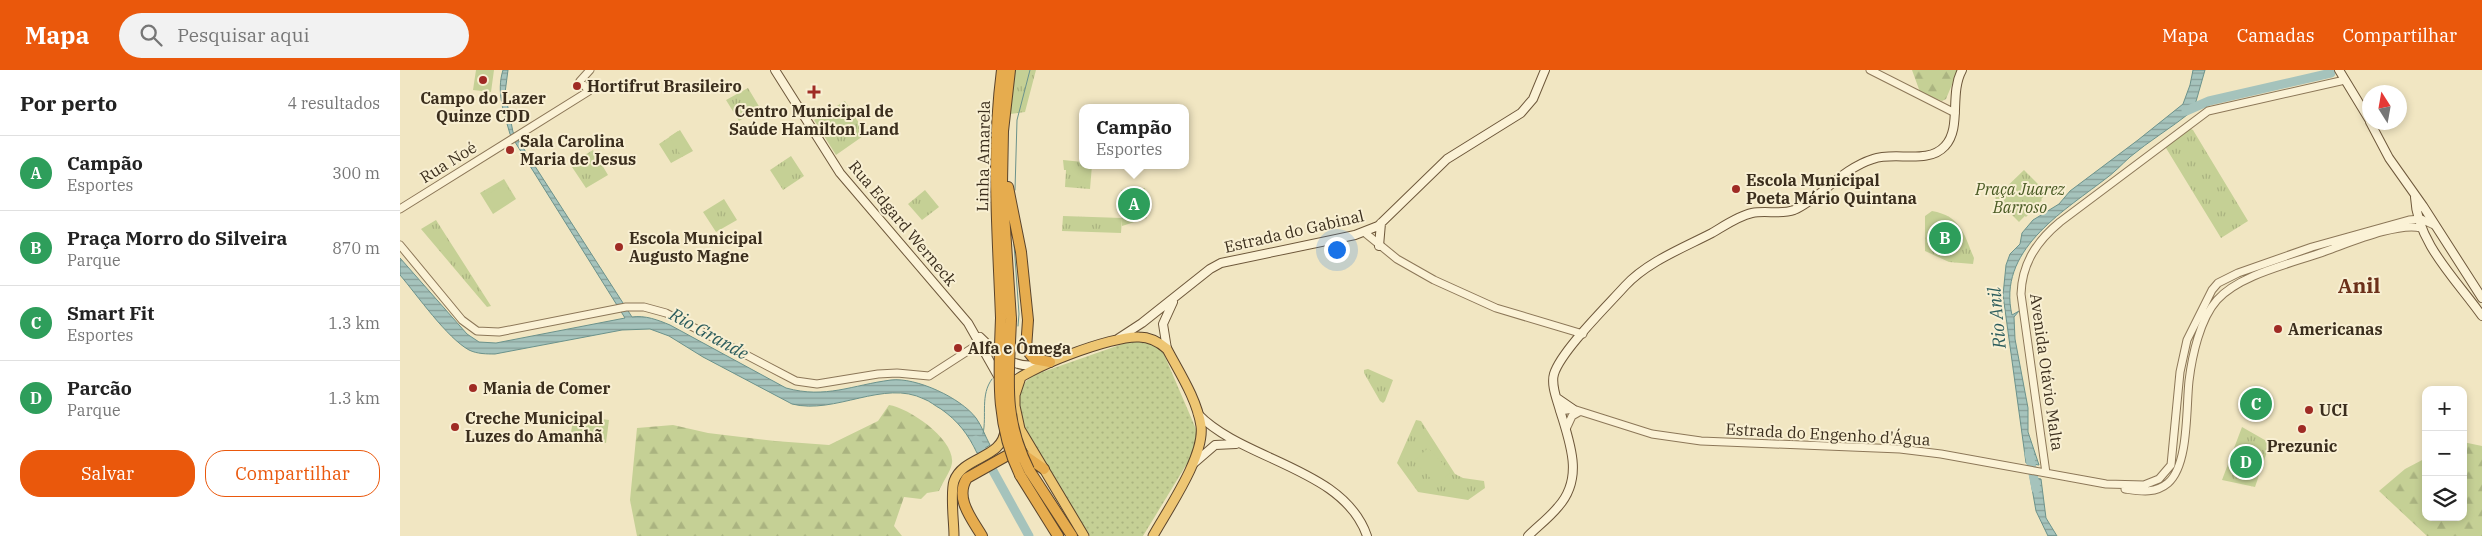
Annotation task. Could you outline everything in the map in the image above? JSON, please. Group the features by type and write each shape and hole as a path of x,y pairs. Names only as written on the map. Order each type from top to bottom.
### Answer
{"highway":[{"name":"Linha Amarela","path":"1002,70 994,149 1002,242"},
{"name":"Linha Amarela","path":"1002,242 1002,154 1010,70"},
{"path":"1002,154 1021,252 1028,320 1026,350 1034,359 1050,362"},
{"path":"1002,242 999,389 1002,423 1013,461 1048,509 1072,536"},
{"path":"1111,342 1141,336 1159,342 1167,348 1198,414 1201,437 1193,464 1153,536"},
{"name":"Estrada do Gabinal","path":"1021,376 1050,362 1111,342"},
{"path":"1003,398 1007,387 1021,376"},
{"path":"1021,376 1015,395 1016,419 1084,536"},
{"name":"Rua Edgard Werneck","path":"954,536 953,485 957,475 998,447 1004,438 1003,398"},
{"path":"982,536 963,501 963,485 971,474 1008,455 1024,455 1044,470"},
{"path":"1048,509 1056,533"},
{"path":"1148,536 1160,522"}],"main road":[{"name":"Rua Edgard Werneck","path":"775,70 840,173 975,332 995,368 1003,398"},
{"name":"Estrada do Gabinal","path":"1111,342 1132,331 1210,269 1221,263 1364,232 1381,223 1447,159 1521,113 1533,99 1545,70"},
{"path":"1528,536 1558,507 1570,488 1574,470 1566,429 1557,398 1554,374 1564,356 1636,274 1751,213 1794,210 1839,176 1873,158 1925,155 1938,151 1949,140 1955,113 1954,94 1962,70"},
{"path":"2339,70 2362,109"},
{"path":"2374,130 2389,158 2482,298"},
{"path":"2415,196 2421,228 2455,282 2482,316"},
{"path":"1379,246 1381,223"},
{"name":"Estrada do Gabinal","path":"1167,348 1163,324 1175,298"},
{"name":"Estrada do Gabinal","path":"975,332 994,352 1019,365 1033,366 1050,362"},
{"path":"1557,398 1576,410"},
{"path":"1198,414 1214,429 1293,467 1341,499 1360,521 1367,536"},
{"path":"1193,464 1215,445 1229,443 1244,445"}],"street":[{"name":"Rua Noé","path":"400,209 589,91 580,81 590,70"},
{"path":"1870,70 1955,113"},
{"name":"Avenida Otávio Malta","path":"2045,473 2021,294 2024,272 2039,242 2060,222 2180,130 2208,111 2345,80"},
{"path":"2418,219 2434,225"},
{"name":"Estrada do Engenho d'Água","path":"1560,411 1576,410 1652,434 1701,441 1900,449 1941,454 2106,484 2144,485 2159,479 2171,465 2180,372 2186,344 2212,290 2218,283 2228,277 2312,247 2418,219"},
{"name":"Estrada do Engenho d'Água","path":"2106,484 2119,489 2144,492 2157,490 2169,482 2177,471 2183,448 2192,361 2212,306 2226,291 2246,280 2344,244 2405,227 2421,228"},
{"path":"1364,232 1397,259 1426,276 1496,308 1583,334"},
{"path":"400,245 462,320 484,332 498,332 618,308 644,307 666,313 762,364 803,382 827,383 878,374 932,375 980,343"},
{"path":"2186,344 2190,354 2186,380 2187,400"},
{"path":"1566,429 1576,410"}],"green space":[{"name":"Campo do Lazer Quinze CDD","path":"476,70 494,70 491,92 473,90"},
{"path":"1012,70 1036,70 1025,112 1010,114 1007,103"},
{"path":"1912,70 1958,70 1946,99 1942,101 1920,92"},
{"path":"748,88 760,108 739,121 726,100"},
{"path":"845,101 866,134 836,155 814,120"},
{"path":"2189,128 2193,130 2248,221 2221,238 2166,148 2166,145"},
{"path":"680,130 693,151 671,163 659,144"},
{"path":"678,131 691,150 682,157 669,137"},
{"path":"593,150 608,175 586,188 570,164"},
{"path":"791,156 804,176 783,190 770,170"},
{"path":"1063,160 1079,162 1079,169 1092,169 1090,189 1065,187 1066,170 1064,170"},
{"name":"Praça Juarez Barroso","path":"2024,170 2047,193 2019,222 1995,198"},
{"path":"504,179 516,199 493,214 480,193"},
{"path":"505,183 513,197 492,210 484,197"},
{"path":"1145,188 1147,218 1122,226 1121,190"},
{"path":"925,190 939,207 922,220 908,204"},
{"path":"2033,191 2042,200 2026,217 2016,208"},
{"path":"724,199 737,220 716,232 703,212"},
{"path":"1932,211 1949,217 1960,227 1974,258 1973,264 1949,262 1925,251 1925,216"},
{"path":"1063,216 1122,218 1121,233 1062,231"},
{"path":"436,220 491,306 487,307 421,229"},
{"path":"1131,341 1149,341 1163,352 1196,429 1196,446 1143,536 1090,536 1024,429 1019,414 1018,399 1023,386 1034,375"},
{"path":"1368,369 1393,380 1383,403 1364,373 1364,370"},
{"path":"889,405 898,407 919,418 939,435 951,454 952,463 939,491 927,493 921,499 904,497 894,526 902,536 637,536 630,500 637,428 673,425 708,433 829,445 878,421"},
{"path":"574,415 609,420 606,443 570,438"},
{"path":"1416,420 1421,421 1455,474 1463,478 1484,481 1485,488 1468,500 1418,492 1397,463"},
{"path":"2242,427 2270,443 2255,487 2222,480"},
{"path":"2467,443 2482,446 2482,536 2427,536 2379,491 2405,469 2422,460 2422,521 2467,521"},
{"path":"1428,448 1451,472 1437,485 1414,461"}],"water":[{"path":"503,70 508,70 505,93 513,132 632,317 647,317 670,325 786,388 800,391 827,392 891,380 925,385 949,396 969,411 978,421 990,445 977,453 966,434 953,418 928,401 909,394 876,395 825,405 808,406 792,404 703,357 669,336 650,329 622,330 495,354 475,352 460,344 433,316 400,275 400,258 467,334 479,342 496,343 625,318 510,134 503,110 500,86"},
{"path":"2193,70 2205,70 2196,106 2191,112 2137,151 2111,175 2052,220 2023,253 2014,272 2010,292 2012,315 2019,311 2014,317 2015,339 2028,408 2028,432 2039,465 2026,463 2003,295 2006,265 2010,254 2020,244 2022,233 2033,220 2059,204 2070,191 2183,104"},
{"path":"2030,477 2041,479 2046,518 2057,536 2048,536 2036,511"}],"waterway":[{"path":"1015,190 1017,120 1030,70"},
{"path":"2186,111 2209,101 2331,73"},
{"path":"1014,244 1019,314 1018,326"},
{"path":"983,434 985,398 988,385 992,379"},
{"path":"976,440 1029,536"},
{"name":"Rio Anil","path":"2029,453 2036,489"}],"place":[{"name":"Campo do Lazer Quinze CDD","path":"483,80"},
{"name":"Hortifrut Brasileiro","path":"577,86"},
{"name":"Centro Municipal de Saúde Hamilton Land","path":"814,92"},
{"name":"Sala Carolina Maria de Jesus","path":"510,150"},
{"name":"Escola Municipal Poeta Mário Quintana","path":"1736,189"},
{"name":"Campão","path":"1134,204"},
{"name":"Praça Morro do Silveira","path":"1945,238"},
{"name":"Escola Municipal Augusto Magne","path":"619,247"},
{"name":"Americanas","path":"2278,329"},
{"name":"Alfa e Ômega","path":"958,348"},
{"name":"Mania de Comer","path":"473,388"},
{"name":"Smart Fit","path":"2256,404"},
{"name":"UCI","path":"2309,410"},
{"name":"Creche Municipal Luzes do Amanhã","path":"455,427"},
{"name":"Prezunic","path":"2302,429"},
{"name":"Parcão","path":"2246,462"}],"district":[{"name":"Anil","path":"2359,286"}],"water label":[{"name":"Rio Grande","path":"709,334"}]}
